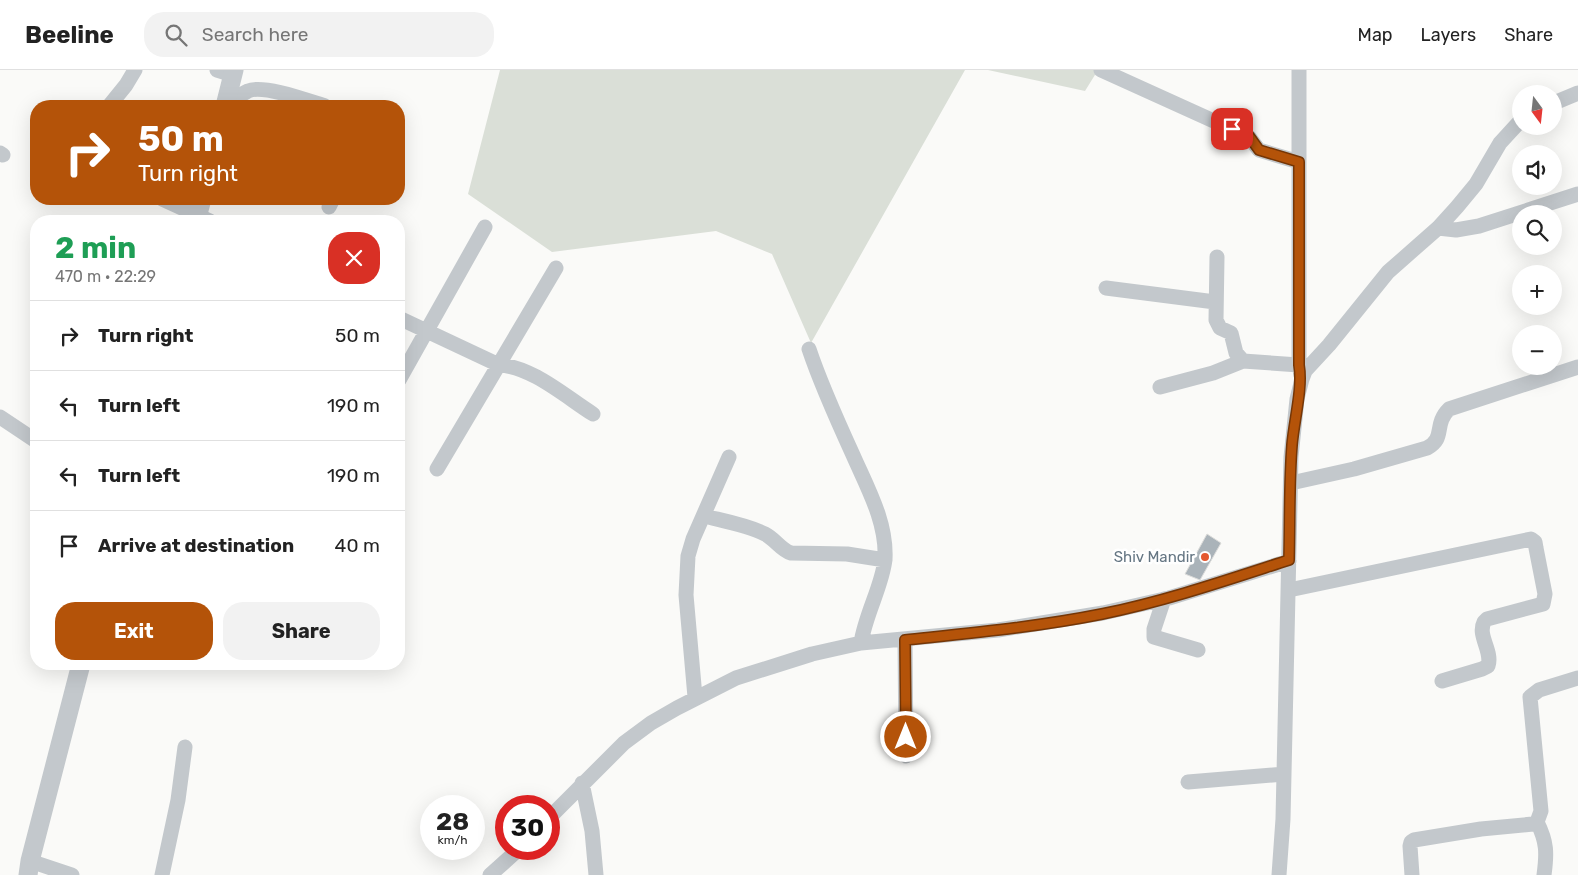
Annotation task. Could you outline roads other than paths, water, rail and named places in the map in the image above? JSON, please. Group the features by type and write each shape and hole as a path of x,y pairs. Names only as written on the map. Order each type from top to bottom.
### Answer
{"street":[{"path":"115,100 135,70"},
{"path":"1101,70 1249,136 1259,150 1299,162"},
{"path":"1279,875 1284,774 1290,483 1293,429 1300,372 1299,70"},
{"path":"226,100 228,72"},
{"path":"236,100 250,90 262,89 303,100"},
{"path":"1562,100 1578,93"},
{"path":"1160,387 1213,373 1243,361 1300,372 1311,364 1329,345 1388,272 1438,228 1476,184 1500,143 1512,130"},
{"path":"1438,228 1456,230 1479,226 1578,194"},
{"path":"178,205 201,214"},
{"path":"405,369 485,227"},
{"path":"1217,257 1215,302 1217,325 1231,334 1236,353 1243,361"},
{"path":"437,469 556,268"},
{"path":"1106,288 1215,302"},
{"path":"405,321 499,365 538,377 592,414"},
{"path":"809,349 818,377 884,532 885,560 863,626 860,643"},
{"path":"1290,483 1354,469 1427,448 1434,444 1438,436 1440,420 1448,409 1578,367"},
{"path":"0,418 30,437"},
{"path":"695,697 686,595 688,556 693,539 729,457"},
{"path":"704,516 758,531 773,539 783,549 791,553 847,554 885,560"},
{"path":"1289,590 1531,539 1535,542 1545,594 1543,604 1487,619 1482,630 1489,657 1488,666 1442,681"},
{"path":"560,806 624,743 651,723 695,697 736,678 788,661 860,643 991,631 1076,618 1164,599 1289,560"},
{"path":"1164,599 1154,629 1154,637 1198,650"},
{"path":"905,640 906,756"},
{"path":"72,875 29,868 79,670"},
{"path":"1544,875 1547,854 1546,844 1537,822 1541,811 1530,697 1539,690 1578,678"},
{"path":"162,875 178,800 185,747"},
{"path":"1188,782 1284,774"},
{"path":"582,783 592,831 597,867 596,875"},
{"path":"1412,875 1410,846 1414,840 1537,822"},
{"path":"490,875 507,860"}],"place":[{"name":"Shiv Mandir","path":"1205,557"}]}
